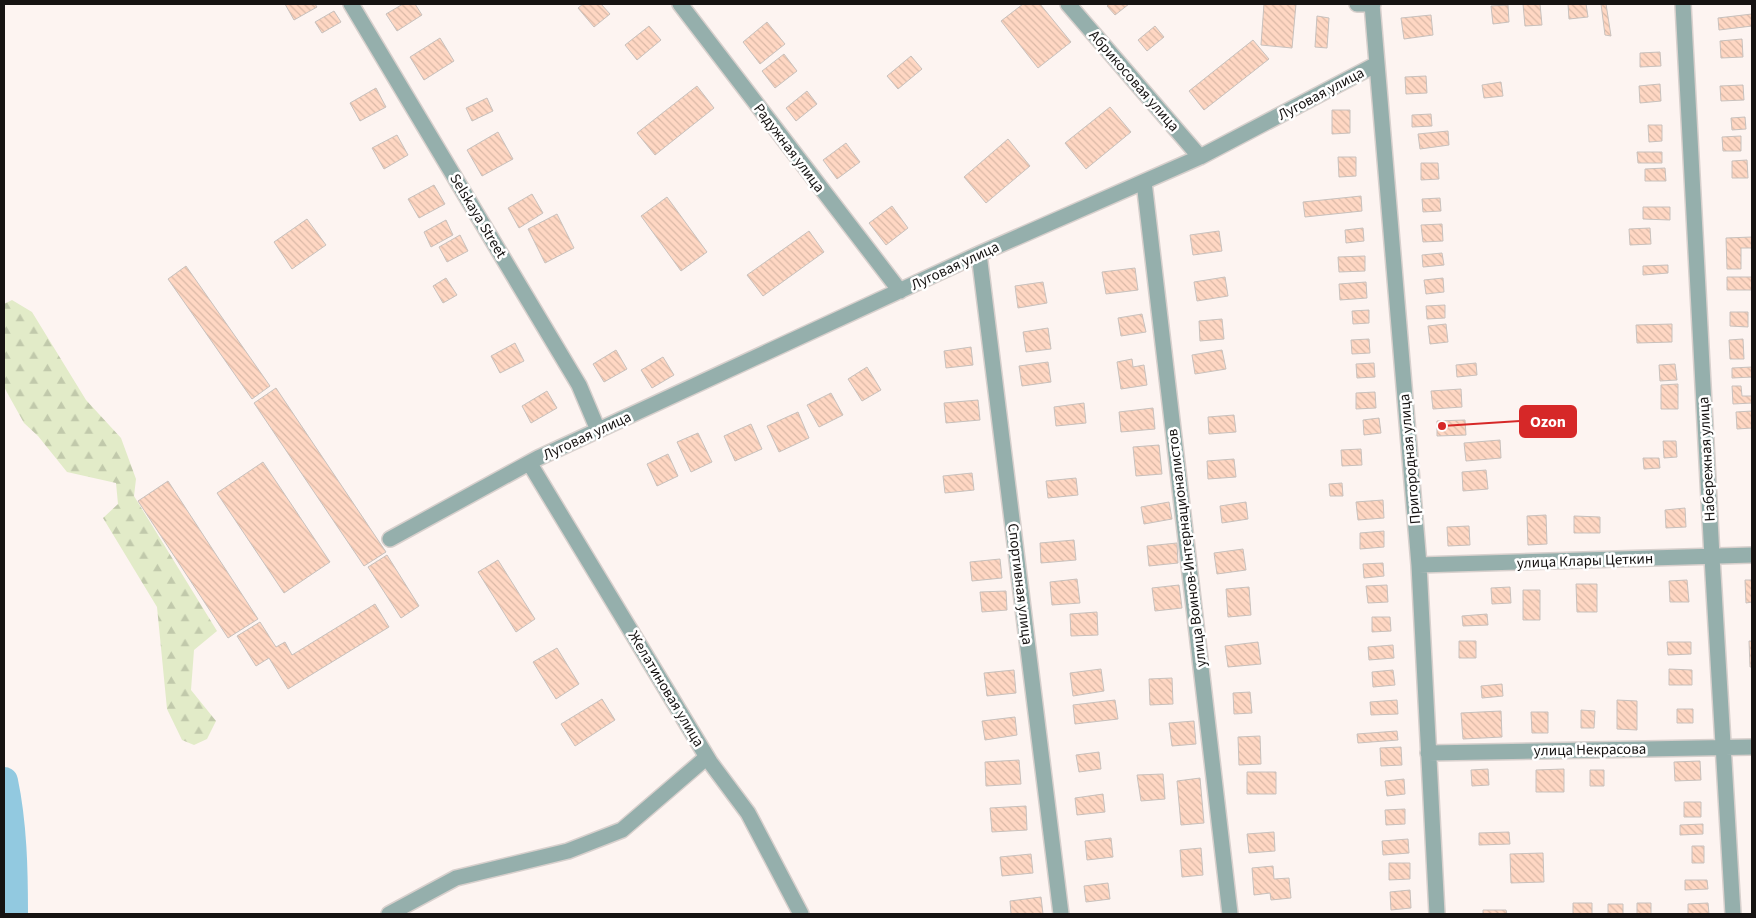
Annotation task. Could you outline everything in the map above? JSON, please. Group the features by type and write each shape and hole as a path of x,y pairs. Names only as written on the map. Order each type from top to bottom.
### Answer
{"street":[{"name":"Selskaya Street","path":"351,4 579,385 598,430"},
{"name":"Радужная улица","path":"680,4 900,291"},
{"name":"Абрикосовая улица","path":"1068,4 1200,158"},
{"path":"1357,4 1373,4"},
{"name":"Пригородная улица","path":"1373,4 1419,566 1437,914"},
{"name":"Набережная улица","path":"1683,4 1722,747 1733,914"},
{"name":"Луговая улица","path":"390,539 598,430 979,254 1200,158 1377,64"},
{"name":"улица Воинов-Интернационалистов","path":"1144,182 1230,914"},
{"name":"Спортивная улица","path":"979,254 1061,914"},
{"name":"Желатиновая улица","path":"530,464 707,757 748,813 802,914"},
{"name":"улица Клары Цеткин","path":"1419,566 1712,557 1752,554"},
{"name":"улица Некрасова","path":"1428,753 1752,747"},
{"path":"389,914 456,878 568,851 622,830 707,757"}],"green space":[{"path":"12,300 32,312 86,400 121,438 136,479 134,496 217,631 194,650 191,690 216,721 207,739 194,745 182,740 167,709 157,607 103,518 118,504 116,483 67,472 38,436 24,423 4,387 4,304"}],"building":[{"path":"285,4 315,4 317,7 294,20"},
{"path":"403,4 415,4 422,15 397,31 386,14"},
{"path":"583,4 601,4 610,14 594,27 578,8"},
{"path":"1023,4 1040,4 1071,42 1038,68 1001,21"},
{"path":"1109,4 1129,4 1115,15 1107,6"},
{"path":"1264,4 1296,4 1292,48 1261,45"},
{"path":"1523,4 1540,4 1542,25 1525,26"},
{"path":"1568,4 1586,4 1588,17 1569,19"},
{"path":"1601,4 1606,4 1611,36 1605,35"},
{"path":"1508,5 1509,22 1493,24 1491,6"},
{"path":"334,11 341,22 322,33 315,22"},
{"path":"1752,14 1752,26 1719,30 1718,18"},
{"path":"1431,15 1433,35 1404,39 1401,18"},
{"path":"1317,16 1329,18 1327,48 1315,47"},
{"path":"767,22 785,44 760,64 743,42"},
{"path":"649,26 661,40 637,60 625,45"},
{"path":"1155,26 1164,37 1147,51 1138,40"},
{"path":"440,38 454,61 424,80 410,57"},
{"path":"1742,39 1743,57 1721,58 1720,41"},
{"path":"1253,40 1269,59 1204,110 1189,91"},
{"path":"1660,52 1661,66 1640,67 1640,53"},
{"path":"784,54 797,71 775,88 762,71"},
{"path":"911,56 922,69 898,89 887,76"},
{"path":"1426,76 1427,93 1406,94 1405,77"},
{"path":"1501,82 1503,96 1484,98 1482,85"},
{"path":"1660,84 1661,101 1640,103 1639,86"},
{"path":"1743,85 1744,100 1721,101 1720,86"},
{"path":"697,86 714,108 655,155 637,133"},
{"path":"376,88 386,107 360,121 350,103"},
{"path":"807,91 817,104 796,121 786,108"},
{"path":"487,98 493,111 472,121 466,108"},
{"path":"1110,107 1131,132 1086,169 1065,143"},
{"path":"1332,110 1350,110 1350,133 1332,134"},
{"path":"1431,114 1432,126 1412,127 1412,115"},
{"path":"1745,117 1746,129 1732,130 1731,118"},
{"path":"1648,125 1662,125 1662,141 1649,142"},
{"path":"1448,131 1449,145 1420,149 1418,134"},
{"path":"498,132 513,159 482,176 467,150"},
{"path":"397,135 408,155 384,169 372,148"},
{"path":"1741,136 1741,151 1723,151 1722,137"},
{"path":"1008,139 1030,166 986,203 964,177"},
{"path":"846,143 860,162 837,179 823,160"},
{"path":"1637,152 1662,152 1662,163 1638,163"},
{"path":"1338,157 1356,157 1356,176 1339,177"},
{"path":"1747,160 1748,178 1732,178 1732,161"},
{"path":"1421,163 1438,163 1439,179 1421,180"},
{"path":"1665,168 1666,181 1645,181 1645,169"},
{"path":"434,185 445,204 419,218 408,199"},
{"path":"532,194 543,213 519,228 508,208"},
{"path":"1361,196 1362,211 1305,217 1303,202"},
{"path":"667,197 707,252 681,271 641,216"},
{"path":"1440,198 1441,211 1423,212 1422,199"},
{"path":"892,206 908,228 886,245 869,223"},
{"path":"1643,207 1670,207 1670,220 1643,219"},
{"path":"557,214 574,248 545,263 528,229"},
{"path":"307,219 326,245 292,269 274,242"},
{"path":"446,220 453,235 431,247 424,232"},
{"path":"1442,224 1443,241 1423,242 1421,225"},
{"path":"1363,228 1364,241 1346,243 1345,230"},
{"path":"1650,228 1651,244 1630,245 1629,229"},
{"path":"809,231 824,252 763,296 747,275"},
{"path":"1219,231 1222,251 1193,255 1190,235"},
{"path":"460,235 468,251 447,262 439,247"},
{"path":"1752,237 1752,248 1741,248 1741,269 1727,269 1726,238"},
{"path":"1442,253 1444,265 1423,267 1422,255"},
{"path":"1365,256 1365,271 1339,272 1338,257"},
{"path":"1668,265 1668,273 1643,275 1643,266"},
{"path":"186,266 270,386 252,399 168,279"},
{"path":"1135,268 1138,290 1106,294 1102,272"},
{"path":"1225,277 1228,296 1197,301 1194,282"},
{"path":"1727,277 1752,277 1752,290 1727,290"},
{"path":"446,278 457,295 443,303 433,286"},
{"path":"1443,278 1444,292 1426,294 1424,280"},
{"path":"1043,282 1047,303 1018,308 1015,286"},
{"path":"1366,282 1367,298 1340,300 1339,284"},
{"path":"1445,305 1445,318 1427,319 1426,306"},
{"path":"1369,310 1369,323 1353,324 1352,311"},
{"path":"1730,312 1748,312 1748,327 1730,326"},
{"path":"1142,314 1146,332 1121,336 1118,318"},
{"path":"1222,319 1224,339 1200,341 1199,321"},
{"path":"1446,324 1448,342 1430,344 1428,326"},
{"path":"1672,324 1672,342 1637,343 1636,325"},
{"path":"1048,328 1051,349 1026,352 1023,332"},
{"path":"1369,339 1370,353 1352,354 1351,340"},
{"path":"1743,339 1744,359 1730,359 1729,340"},
{"path":"515,343 524,361 500,373 491,356"},
{"path":"971,347 973,365 946,368 944,351"},
{"path":"616,350 627,369 604,382 593,364"},
{"path":"1222,350 1226,369 1195,374 1192,355"},
{"path":"663,357 674,375 652,388 641,370"},
{"path":"1132,359 1133,367 1144,365 1147,385 1121,389 1117,362"},
{"path":"1048,362 1051,382 1022,386 1019,366"},
{"path":"1374,363 1375,377 1357,378 1356,364"},
{"path":"1476,363 1477,375 1457,377 1456,365"},
{"path":"1675,364 1677,380 1660,381 1659,365"},
{"path":"867,367 881,390 862,401 848,379"},
{"path":"1752,367 1752,377 1732,378 1732,368"},
{"path":"1678,384 1678,409 1661,409 1661,385"},
{"path":"1732,386 1741,386 1742,396 1752,396 1752,403 1733,404"},
{"path":"276,388 386,552 364,566 254,403"},
{"path":"1461,389 1462,407 1433,409 1431,391"},
{"path":"547,391 557,408 531,423 522,406"},
{"path":"1375,392 1376,408 1356,409 1356,393"},
{"path":"831,393 843,415 819,427 807,405"},
{"path":"978,400 980,420 946,423 944,403"},
{"path":"1084,403 1086,423 1056,426 1054,407"},
{"path":"1153,408 1155,429 1121,432 1119,412"},
{"path":"1752,411 1752,428 1737,429 1736,412"},
{"path":"798,412 809,438 779,452 767,426"},
{"path":"1234,415 1236,432 1209,434 1208,417"},
{"path":"1379,418 1381,433 1364,435 1363,420"},
{"path":"1465,420 1466,435 1437,436 1437,421"},
{"path":"751,424 762,449 735,461 724,436"},
{"path":"698,433 712,462 691,472 677,442"},
{"path":"1500,440 1501,458 1466,461 1464,443"},
{"path":"1663,441 1676,441 1677,457 1664,458"},
{"path":"1159,445 1162,474 1136,476 1133,447"},
{"path":"1361,449 1362,465 1342,466 1341,450"},
{"path":"668,454 678,476 657,486 647,464"},
{"path":"1643,458 1659,458 1660,468 1644,469"},
{"path":"1234,459 1236,477 1208,479 1207,461"},
{"path":"263,462 330,562 284,593 217,493"},
{"path":"1486,470 1488,489 1463,491 1462,472"},
{"path":"972,473 974,490 945,493 943,476"},
{"path":"1076,478 1078,495 1048,498 1046,481"},
{"path":"168,481 258,619 228,638 138,501"},
{"path":"1342,483 1343,496 1330,496 1329,484"},
{"path":"1383,500 1384,518 1358,520 1356,502"},
{"path":"1169,502 1172,519 1144,524 1141,507"},
{"path":"1246,502 1248,519 1222,523 1220,506"},
{"path":"1685,508 1686,527 1666,528 1665,510"},
{"path":"1546,515 1547,544 1528,545 1527,516"},
{"path":"1574,516 1600,517 1600,533 1574,533"},
{"path":"1469,526 1470,545 1448,546 1447,527"},
{"path":"1384,531 1384,547 1360,549 1360,533"},
{"path":"1074,540 1076,560 1041,563 1040,543"},
{"path":"1177,543 1178,563 1149,566 1147,546"},
{"path":"1243,549 1246,570 1217,574 1214,553"},
{"path":"387,555 419,606 401,618 368,567"},
{"path":"1000,559 1002,578 972,581 970,562"},
{"path":"498,560 535,619 516,632 478,572"},
{"path":"1383,563 1384,576 1364,578 1363,564"},
{"path":"1077,579 1080,603 1052,605 1050,582"},
{"path":"1687,580 1689,602 1670,602 1669,581"},
{"path":"1745,580 1752,580 1752,602 1746,603"},
{"path":"1576,584 1597,584 1597,612 1577,612"},
{"path":"1179,585 1182,608 1155,611 1152,588"},
{"path":"1387,585 1388,602 1368,603 1366,586"},
{"path":"1249,587 1251,615 1228,617 1226,589"},
{"path":"1510,587 1511,603 1492,604 1491,588"},
{"path":"1523,590 1540,590 1540,620 1523,620"},
{"path":"1006,591 1007,610 982,612 980,592"},
{"path":"375,604 389,627 288,689 269,658 256,666 237,636 260,622 276,647 285,642 292,655"},
{"path":"1097,612 1098,635 1071,636 1070,614"},
{"path":"1487,614 1488,625 1463,626 1462,616"},
{"path":"1372,617 1390,617 1391,631 1372,632"},
{"path":"1459,641 1476,641 1476,658 1459,658"},
{"path":"1749,641 1752,641 1752,667 1750,667"},
{"path":"1258,642 1261,664 1228,667 1225,646"},
{"path":"1667,642 1691,642 1691,654 1668,655"},
{"path":"1393,645 1394,658 1369,660 1368,647"},
{"path":"557,648 579,684 556,699 533,662"},
{"path":"1101,669 1104,691 1073,696 1070,673"},
{"path":"1669,669 1692,670 1692,685 1669,685"},
{"path":"1014,670 1016,693 987,696 984,673"},
{"path":"1393,670 1395,685 1373,687 1372,672"},
{"path":"1172,678 1173,704 1150,705 1149,679"},
{"path":"1502,684 1503,696 1482,698 1481,686"},
{"path":"1250,692 1252,713 1234,714 1233,693"},
{"path":"602,699 615,720 575,746 561,724"},
{"path":"1115,700 1118,719 1075,724 1073,705"},
{"path":"1397,700 1398,714 1371,715 1370,702"},
{"path":"1617,700 1637,701 1637,730 1617,729"},
{"path":"1677,709 1693,709 1693,723 1677,723"},
{"path":"1581,710 1595,711 1594,728 1581,728"},
{"path":"1501,711 1502,737 1463,739 1461,713"},
{"path":"1531,712 1548,712 1548,733 1532,733"},
{"path":"1015,717 1017,735 985,740 982,721"},
{"path":"1194,721 1196,744 1172,746 1169,723"},
{"path":"1397,731 1398,740 1358,743 1357,734"},
{"path":"1260,736 1261,764 1239,765 1238,737"},
{"path":"1401,747 1402,765 1381,766 1380,748"},
{"path":"1099,752 1101,769 1079,772 1076,755"},
{"path":"1019,760 1021,784 986,786 985,762"},
{"path":"1700,761 1701,780 1675,781 1674,762"},
{"path":"1488,769 1489,785 1472,786 1471,770"},
{"path":"1564,769 1564,792 1536,792 1536,770"},
{"path":"1590,770 1604,770 1604,786 1590,786"},
{"path":"1247,772 1276,772 1276,794 1247,794"},
{"path":"1163,774 1165,799 1141,801 1137,775"},
{"path":"1200,778 1204,823 1181,825 1177,781"},
{"path":"1404,779 1405,794 1387,796 1385,781"},
{"path":"1103,794 1105,812 1077,815 1075,798"},
{"path":"1684,802 1701,802 1701,817 1684,817"},
{"path":"1026,806 1027,830 992,832 990,808"},
{"path":"1405,809 1405,824 1386,825 1385,810"},
{"path":"1703,824 1703,834 1680,835 1680,825"},
{"path":"1274,832 1275,851 1249,853 1247,834"},
{"path":"1509,832 1510,844 1479,845 1479,833"},
{"path":"1111,838 1113,857 1087,860 1085,841"},
{"path":"1408,839 1409,853 1383,855 1382,841"},
{"path":"1692,846 1704,846 1704,863 1692,863"},
{"path":"1201,848 1203,875 1182,877 1180,850"},
{"path":"1543,853 1544,882 1511,883 1510,854"},
{"path":"1031,854 1033,873 1002,876 1000,857"},
{"path":"1389,863 1410,863 1410,879 1389,880"},
{"path":"1273,866 1274,879 1289,878 1291,898 1271,900 1270,893 1254,895 1252,868"},
{"path":"1685,880 1707,880 1708,889 1685,890"},
{"path":"1108,883 1110,899 1086,902 1084,886"},
{"path":"1410,890 1411,908 1391,910 1390,892"},
{"path":"1041,897 1043,914 1011,914 1010,901"},
{"path":"1573,903 1592,903 1592,914 1573,914"},
{"path":"1637,903 1651,903 1651,914 1637,914"},
{"path":"1708,903 1709,914 1688,914 1688,904"},
{"path":"1608,904 1623,904 1623,914 1608,914"},
{"path":"1483,910 1506,910 1507,914 1483,914"}],"waterway":[{"path":"4,781 11,830 14,914"}],"place":[{"name":"Ozon","path":"1442,426"}]}
